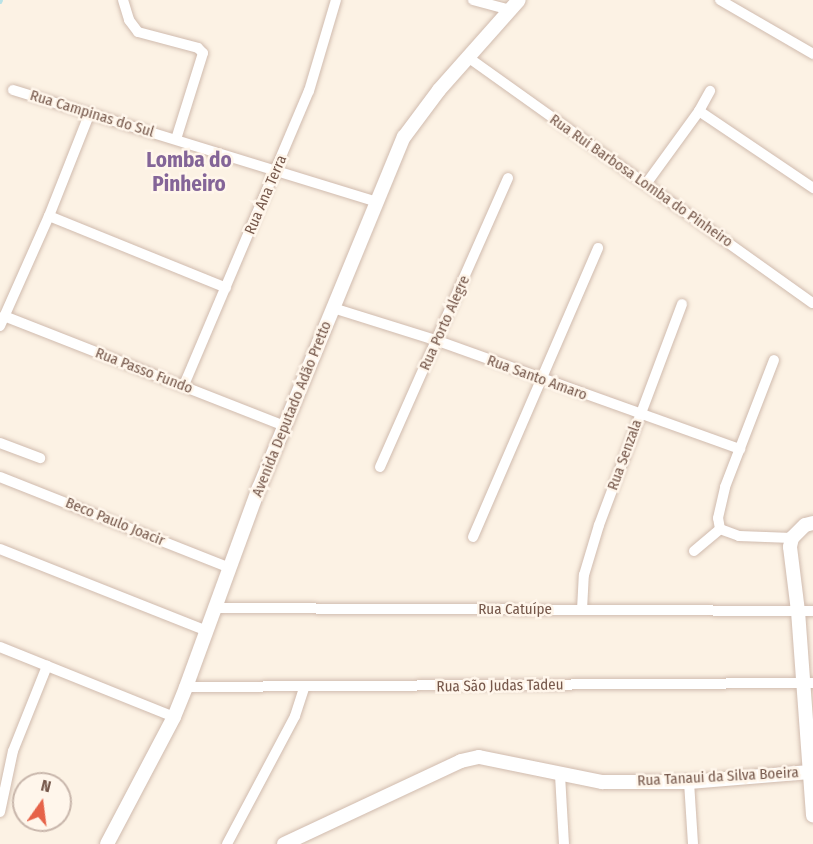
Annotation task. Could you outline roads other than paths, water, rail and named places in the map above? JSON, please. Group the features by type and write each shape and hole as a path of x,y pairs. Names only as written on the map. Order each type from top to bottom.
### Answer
{"street":[{"path":"123,0 129,20 138,32 198,48 203,54 176,139"},
{"name":"Rua Ana Terra","path":"183,385 277,171 309,91 336,0"},
{"path":"473,0 515,5"},
{"path":"720,0 813,54"},
{"name":"Avenida Deputado Adão Pretto","path":"107,844 174,717 284,426 404,137 439,90 515,5"},
{"name":"Rua Rui Barbosa Lomba do Pinheiro","path":"469,58 813,303"},
{"name":"Rua Campinas do Sul","path":"13,90 378,202"},
{"path":"646,184 699,111 710,91"},
{"path":"699,111 813,188"},
{"path":"2,321 49,216 89,115"},
{"name":"Rua Porto Alegre","path":"380,467 438,341 508,178"},
{"path":"49,216 226,288"},
{"path":"473,537 598,248"},
{"name":"Rua Senzala","path":"582,610 584,575 599,525 682,304"},
{"name":"Rua Santo Amaro","path":"333,308 438,341 540,380 740,449"},
{"name":"Rua Passo Fundo","path":"2,321 183,385 284,426"},
{"path":"720,529 718,518 725,487 774,360"},
{"path":"0,443 40,458"},
{"name":"Beco Paulo Joacir","path":"0,477 230,568"},
{"path":"813,523 805,525 792,538 790,547 808,683 813,814"},
{"path":"720,529 739,536 792,538"},
{"path":"694,551 720,529"},
{"path":"0,549 207,631"},
{"name":"Rua Catuípe","path":"216,608 813,611"},
{"path":"0,647 174,717"},
{"path":"0,812 14,751 47,666"},
{"name":"Rua São Judas Tadeu","path":"186,687 808,683"},
{"path":"227,844 295,716 304,688"},
{"name":"Rua Tanaui da Silva Boeira","path":"284,844 461,761 479,757 602,782 689,782 811,772"},
{"path":"560,775 564,844"},
{"path":"689,782 693,844"}],"district":[{"name":"Lomba do Pinheiro","path":"189,172"}]}
